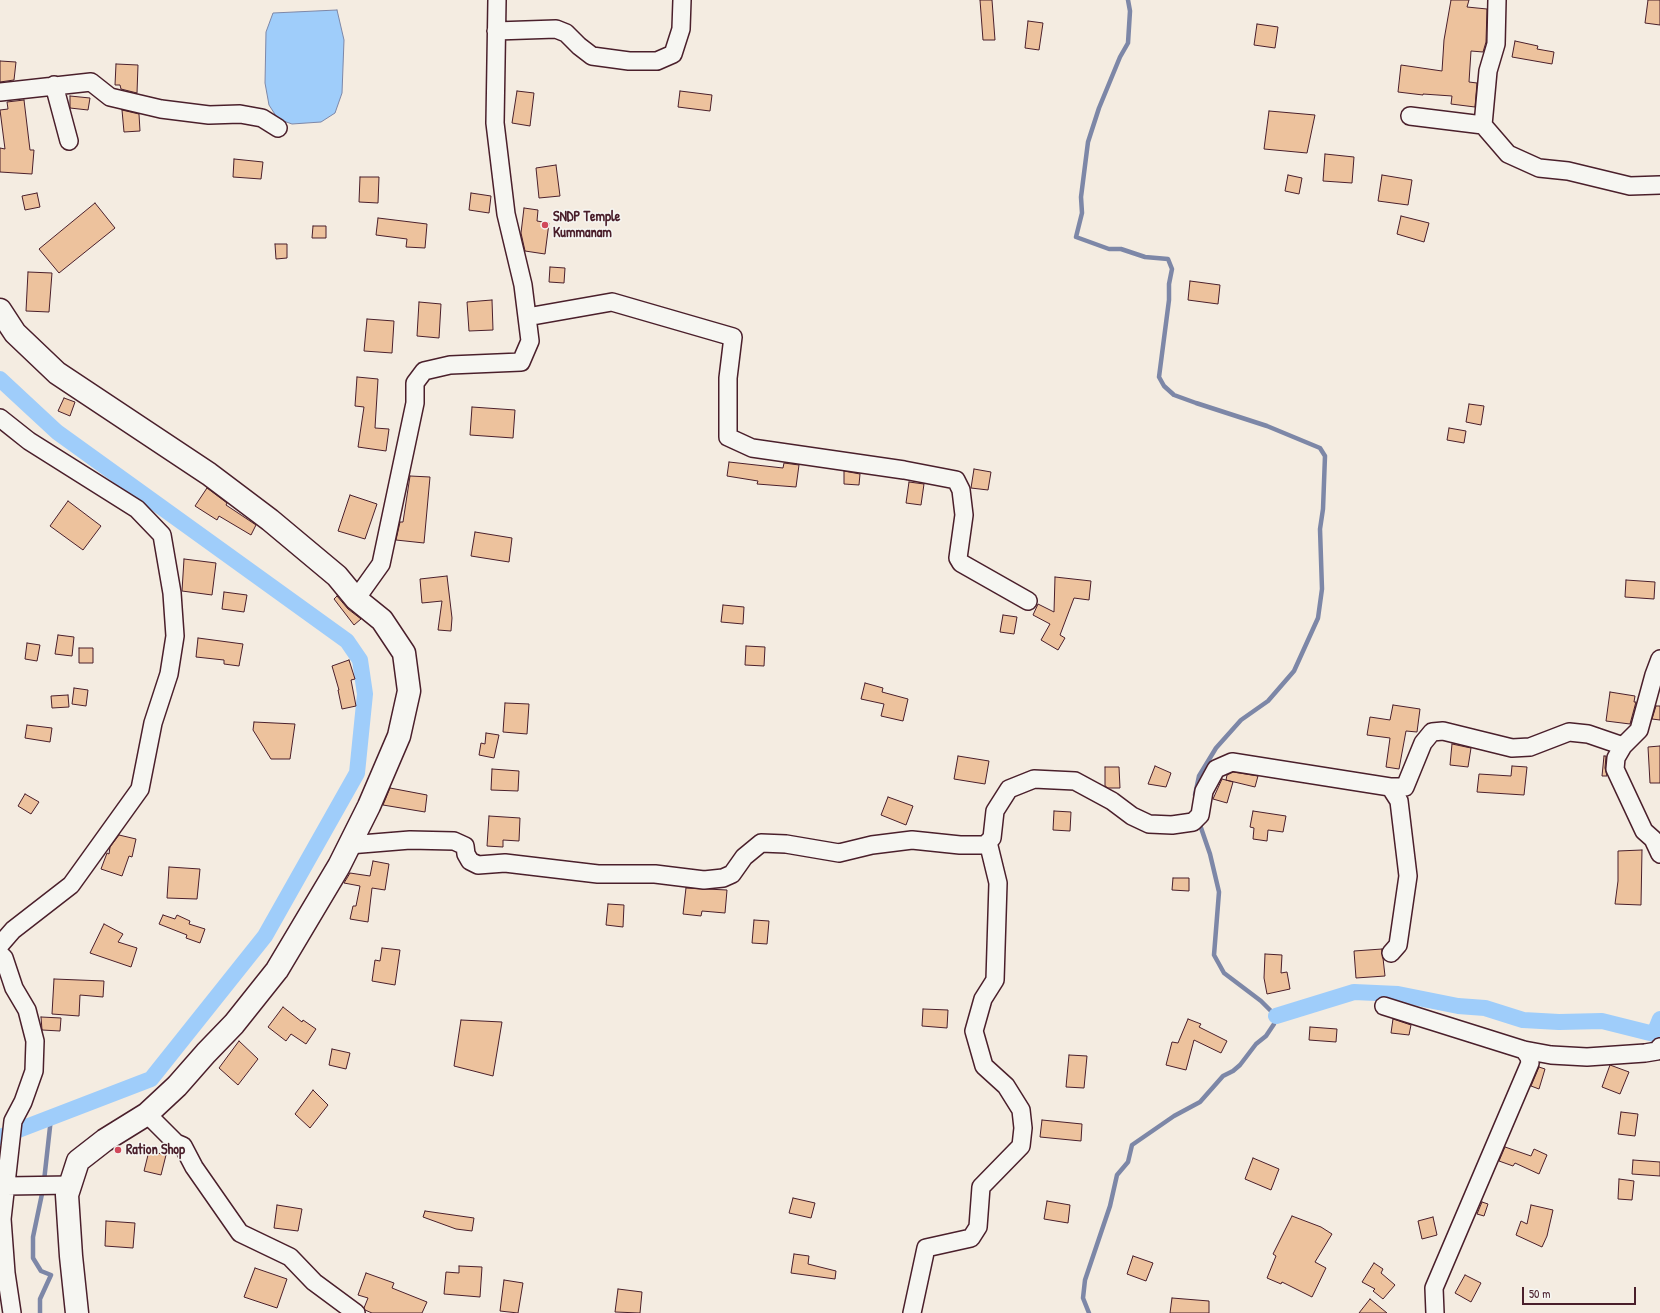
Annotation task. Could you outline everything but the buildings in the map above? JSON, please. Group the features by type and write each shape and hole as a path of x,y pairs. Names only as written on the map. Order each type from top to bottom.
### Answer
{"main road":[{"path":"0,310 15,333 57,373 160,440 258,511 337,576 356,599 382,620 404,653 409,692 399,736 369,806 349,846 277,970 234,1024 206,1053 178,1086 148,1114 105,1140 78,1161 68,1196 78,1313"}],"street":[{"path":"356,599 381,564 415,402 415,382 424,371 450,365 521,362 530,341 523,285 506,214 495,123 497,0"},
{"path":"496,30 556,29 566,33 592,56 629,61 657,61 673,54 682,29 682,0"},
{"path":"1483,125 1488,71 1496,44 1497,0"},
{"path":"0,92 91,82 110,97 175,111 209,115 240,114 262,118 278,128"},
{"path":"54,85 69,141"},
{"path":"1410,116 1483,125 1508,154 1539,168 1568,171 1630,186 1660,185"},
{"path":"527,317 612,302 690,323 733,337 728,378 728,437 752,448 896,469 956,480 961,490 964,515 958,558 961,563 1028,601"},
{"path":"0,418 29,442 137,509 162,536 172,593 174,636 169,674 153,723 140,789 71,885 13,930 0,945"},
{"path":"1660,659 1639,730 1624,746 1616,758 1615,769 1644,831 1653,839 1660,854"},
{"path":"349,846 410,840 454,841 465,846 466,854 470,861 478,865 505,863 598,874 655,874 704,880 723,878 732,874 744,857 761,843 786,844 839,853 912,840 960,845 985,845 992,838 995,811 1009,789 1034,779 1075,781 1112,801 1132,816 1149,824 1172,825 1197,819 1204,791 1216,769 1232,762 1390,787 1405,787 1423,743 1432,732 1443,731 1512,748 1530,747 1569,732 1588,734 1624,746"},
{"path":"1390,787 1399,801 1408,876 1398,946 1391,953"},
{"path":"912,1313 926,1248 971,1238 978,1227 981,1187 1021,1146 1023,1128 1021,1110 1006,1086 984,1066 974,1031 983,999 995,980 998,883 988,842"},
{"path":"0,954 4,958 14,988 27,1010 35,1041 34,1071 23,1102 13,1121 7,1186 2,1219 6,1273 12,1313"},
{"path":"1384,1006 1524,1050 1551,1055 1587,1056 1645,1053 1657,1051 1660,1047"},
{"path":"1435,1313 1434,1288 1436,1281 1530,1063 1529,1057 1524,1050"},
{"path":"148,1114 176,1143 183,1146 194,1167 240,1233 290,1257 314,1282 356,1313"},
{"path":"7,1186 71,1185"}],"water":[{"path":"337,10 344,40 342,93 335,113 321,122 292,124 278,119 269,105 265,83 266,32 273,13"}],"waterway":[{"path":"1128,0 1130,11 1128,43 1120,57 1099,108 1088,142 1081,197 1082,213 1076,237 1109,249 1121,249 1145,257 1168,259 1172,269 1159,377 1164,386 1174,395 1267,426 1320,448 1325,456 1323,509 1320,529 1322,589 1318,618 1294,671 1268,701 1241,720 1216,748 1199,776 1195,795"},
{"path":"0,379 57,432 347,641 360,660 365,694 357,773 265,936 151,1079 0,1137"},
{"path":"1089,1313 1083,1298 1085,1280 1110,1206 1117,1175 1128,1162 1132,1145 1174,1116 1200,1102 1223,1076 1233,1071 1240,1065 1256,1044 1266,1036 1274,1024 1276,1016 1261,1001 1224,973 1214,955 1219,892 1210,854 1199,822"},
{"path":"1276,1016 1354,992 1398,994 1458,1006 1485,1008 1523,1020 1559,1022 1602,1021 1654,1034 1660,1019"},
{"path":"44,1181 51,1118"},
{"path":"40,1313 40,1299 51,1275 41,1271 33,1258 33,1237 43,1189"}],"place":[{"name":"SNDP Temple Kummanam","path":"545,225"},
{"name":"Ration Shop","path":"118,1150"}]}
